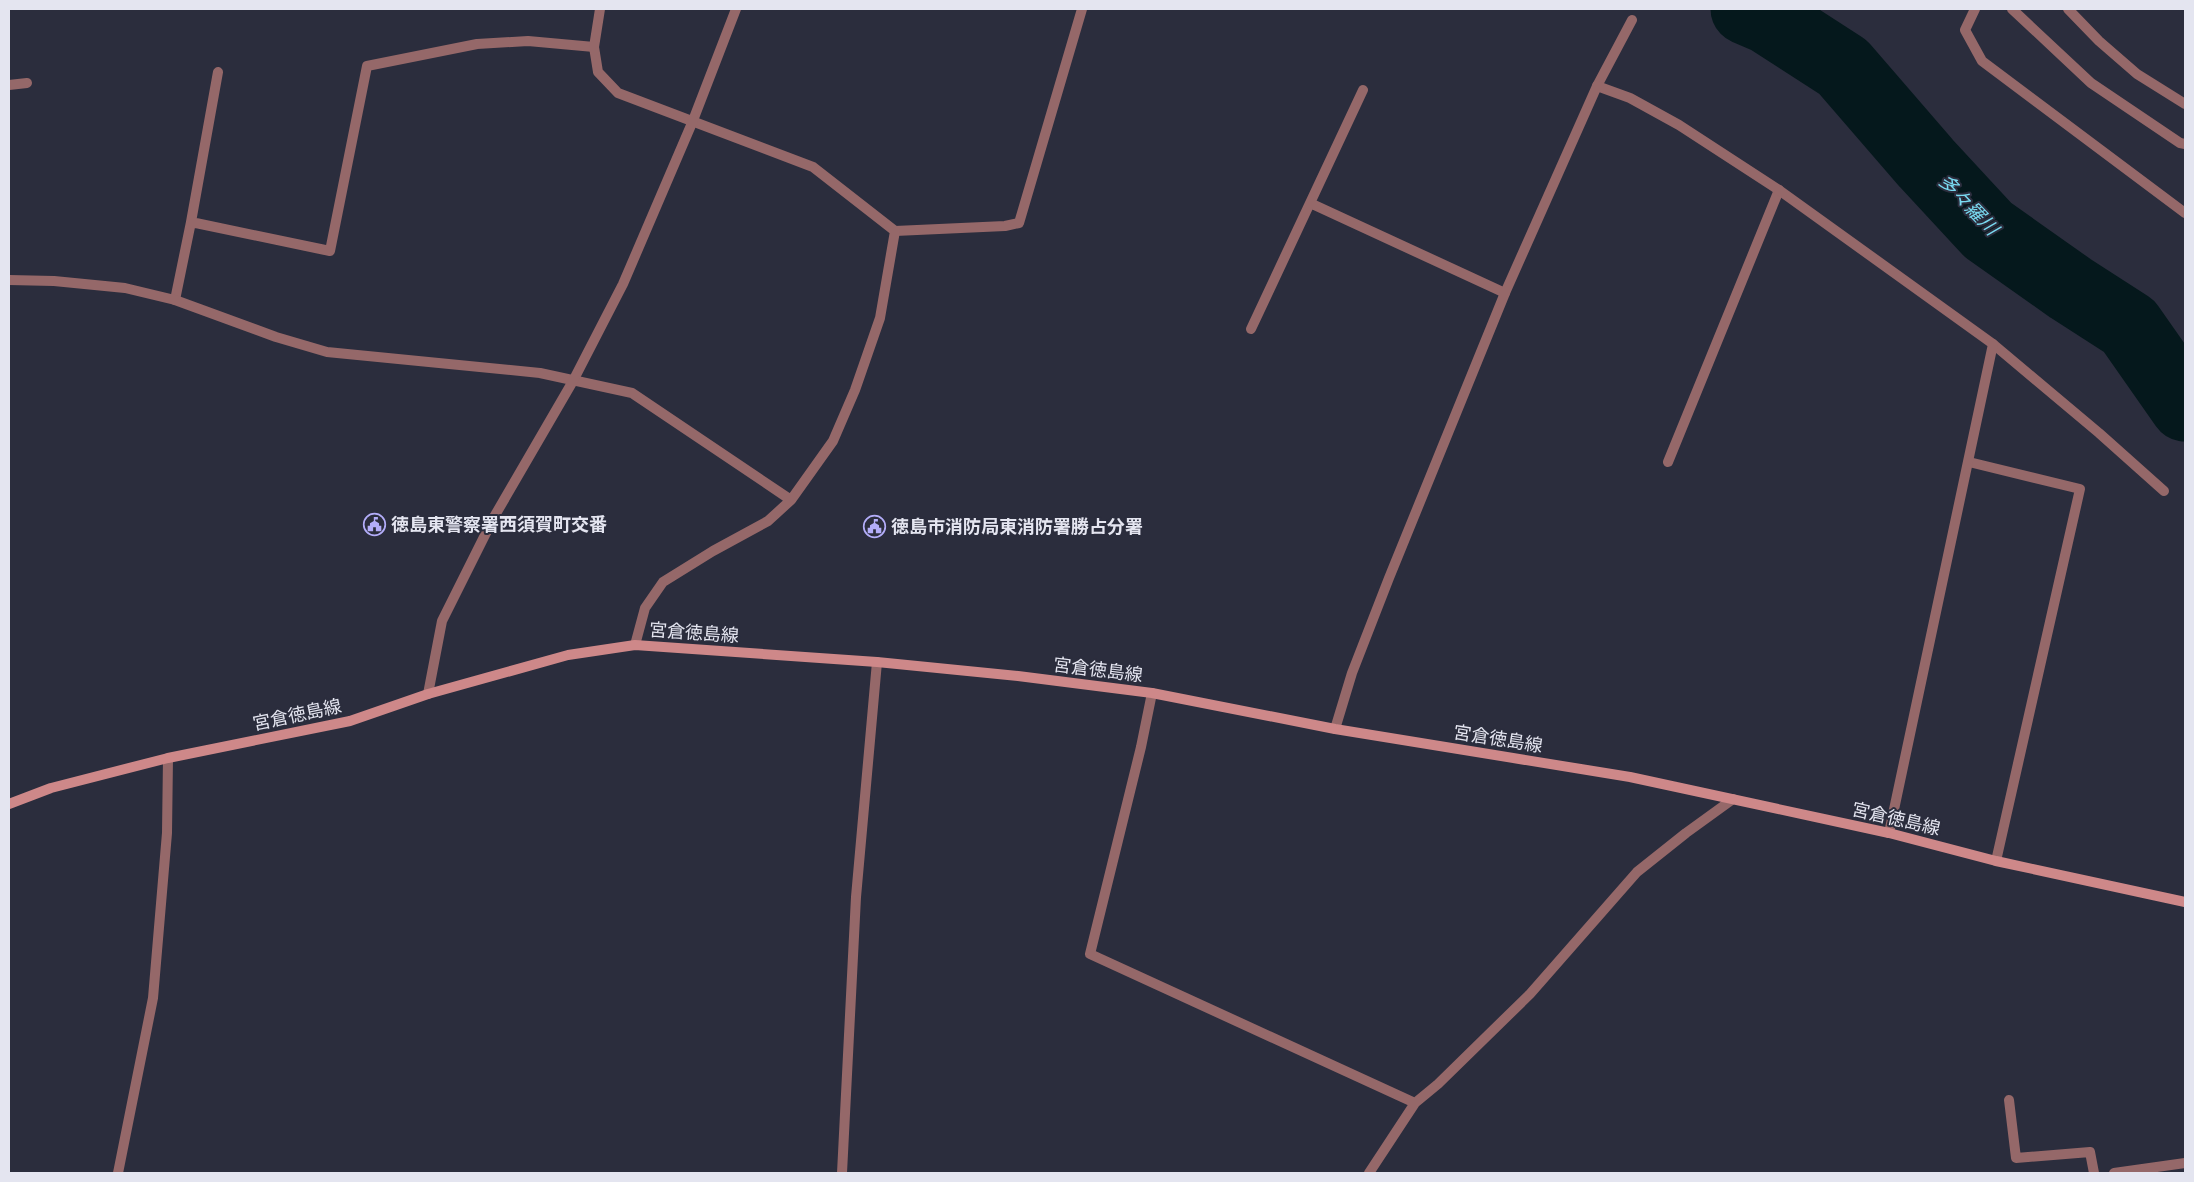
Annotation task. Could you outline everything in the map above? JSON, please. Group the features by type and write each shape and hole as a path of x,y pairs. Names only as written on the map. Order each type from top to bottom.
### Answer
{"main road":[{"name":"宮倉徳島線","path":"9,804 51,788 168,758 350,721 428,694 568,655 636,645 877,662 1018,676 1152,694 1336,729 1630,777 1889,834 1996,861 2185,902"}],"street":[{"path":"600,9 594,47 598,72 618,93 692,123 813,167 895,231 1005,226 1020,223 1082,9"},
{"path":"428,694 442,622 494,517 573,381 623,284 692,123 736,9"},
{"path":"1975,9 1965,30 1982,60 2185,213"},
{"path":"2012,9 2091,82 2185,144"},
{"path":"2068,9 2099,41 2137,74 2185,104"},
{"path":"1336,729 1352,673 1505,293 1597,86 1632,20"},
{"path":"191,222 330,251 367,66 477,44 528,40 594,47"},
{"path":"175,300 218,72"},
{"path":"9,85 27,83"},
{"path":"1597,86 1630,98 1679,125 1779,190 1993,344 2099,433 2164,491"},
{"path":"1251,329 1363,90"},
{"path":"1668,462 1779,190"},
{"path":"1310,203 1505,293"},
{"path":"636,645 645,608 663,582 713,551 768,521 791,500 834,441 856,390 880,318 895,231"},
{"path":"9,280 54,281 125,288 175,300 276,337 327,352 540,373 632,393 791,500"},
{"path":"1889,834 1993,344"},
{"path":"1969,462 2080,489 1996,861"},
{"path":"842,1173 856,897 877,662"},
{"path":"1152,694 1141,747 1090,954 1415,1103"},
{"path":"118,1173 152,998 167,834 168,758"},
{"path":"1369,1173 1415,1103 1438,1084 1530,994 1637,872 1733,799"},
{"path":"2009,1100 2016,1158 2090,1152 2094,1173"},
{"path":"2114,1173 2185,1163"}],"waterway":[{"name":"多々羅川","path":"1746,9 1767,18 1843,67 1926,163 1988,230 2070,288 2129,326 2185,406"}],"place":[{"name":"徳島東警察署西須賀町交番","path":"375,525"},
{"name":"徳島市消防局東消防署勝占分署","path":"875,527"}]}
